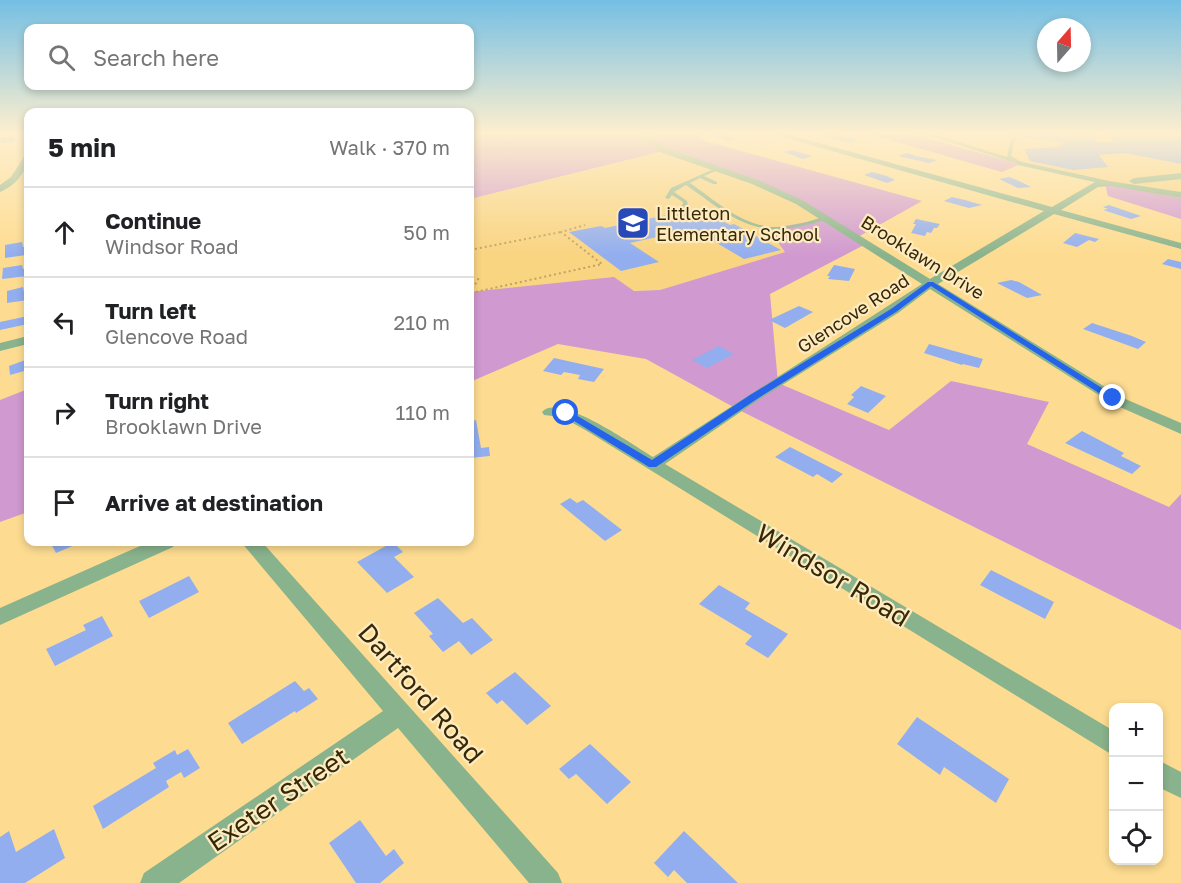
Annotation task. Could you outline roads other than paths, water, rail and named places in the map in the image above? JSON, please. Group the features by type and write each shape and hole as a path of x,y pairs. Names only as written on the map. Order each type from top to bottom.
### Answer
{"street":[{"path":"0,189 14,179 18,173"},
{"name":"Brooklawn Drive","path":"728,173 770,188 826,218 1118,401 1181,429"},
{"path":"917,173 1181,246"},
{"path":"1067,173 1111,183 1181,176"},
{"name":"Glencove Road","path":"652,465 753,397 893,310 931,283 1096,184 1111,183 1181,195"},
{"path":"0,346 24,341"},
{"name":"Windsor Road","path":"550,412 566,413 1109,743"},
{"path":"0,617 157,546"},
{"name":"Dartford Road","path":"254,546 548,883"},
{"name":"Exeter Street","path":"154,883 400,713"},
{"path":"1163,775 1181,786"}],"lane":[{"path":"668,198 671,192 708,173"},
{"path":"701,177 715,183"},
{"path":"687,183 730,213 758,226 772,229 826,218"},
{"path":"671,192 686,201 686,204 679,209"},
{"path":"784,219 794,225"}],"place":[{"name":"Littleton Elementary School","path":"633,223"}]}
